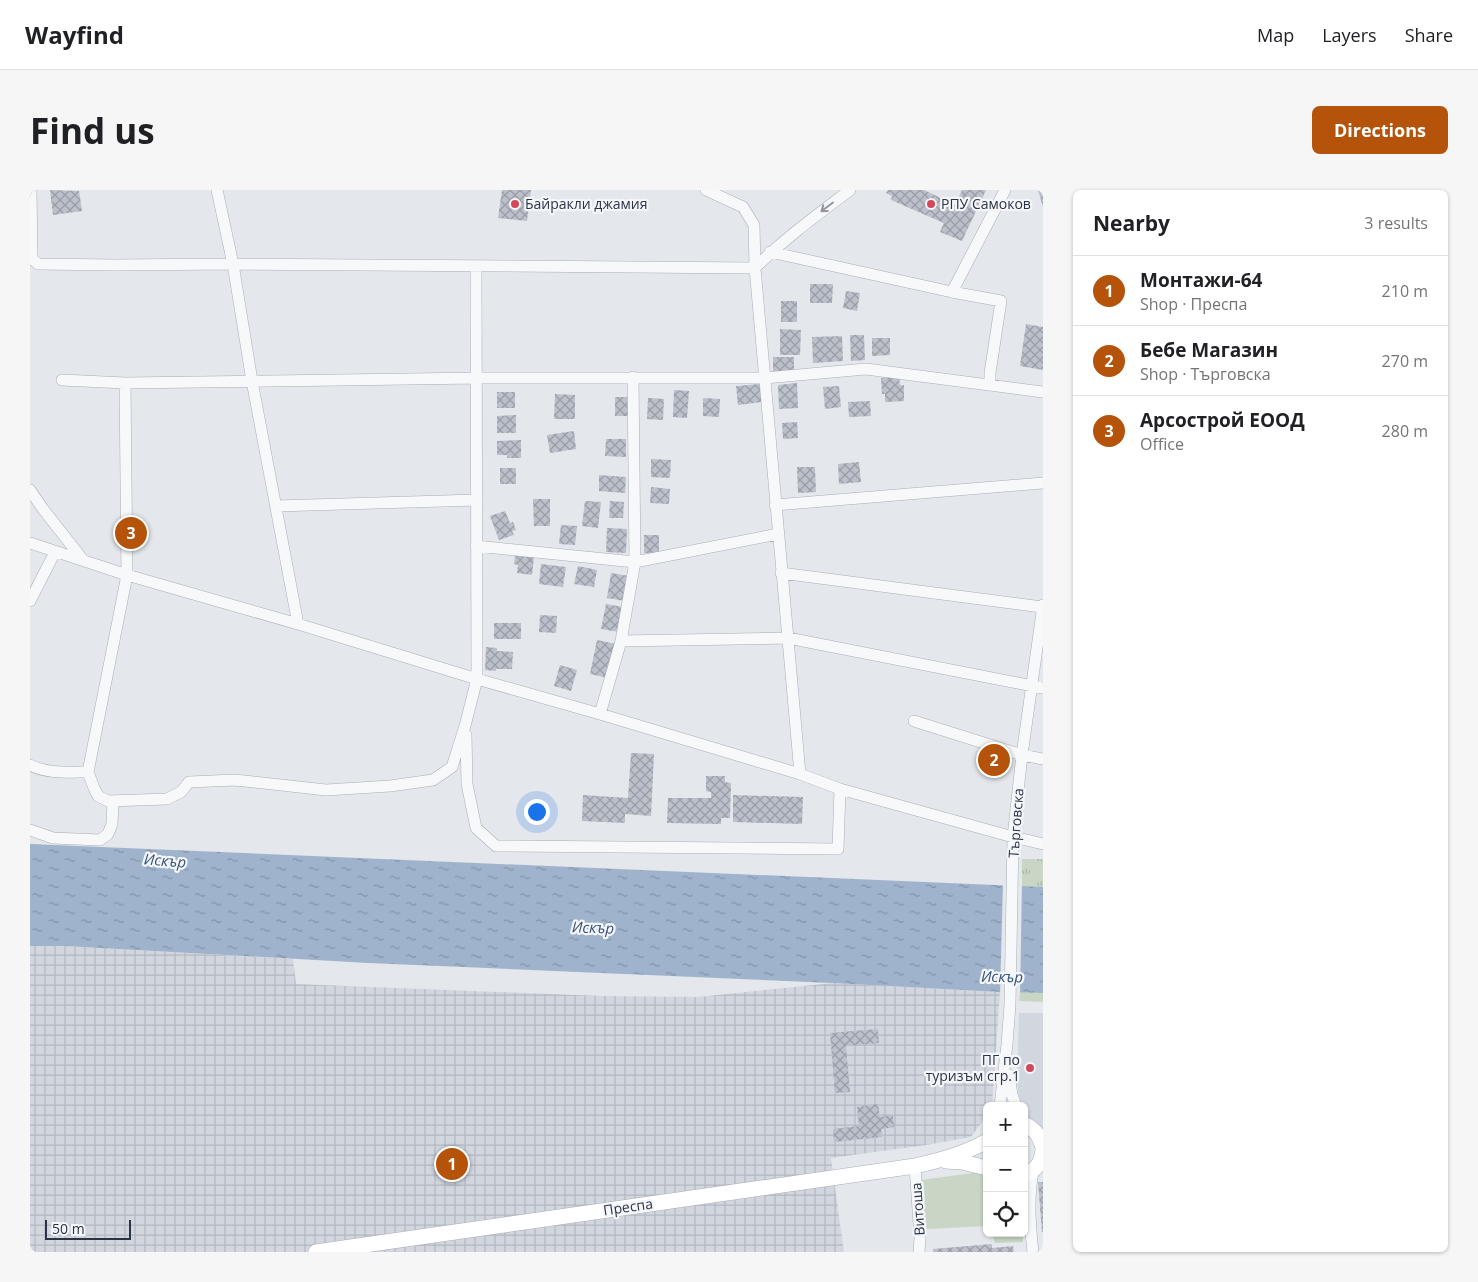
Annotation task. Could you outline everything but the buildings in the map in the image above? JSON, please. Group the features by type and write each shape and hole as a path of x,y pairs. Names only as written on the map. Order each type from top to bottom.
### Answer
{"main road":[{"path":"1035,1130 1041,1140 1043,1149 1042,1157 1035,1169"},
{"name":"Преспа","path":"316,1252 915,1166 961,1154 983,1143"},
{"name":"Преспа","path":"940,1161 962,1162 983,1167"}],"street":[{"path":"31,190 32,259 38,264 754,268 805,223 850,190"},
{"path":"217,190 234,264 252,381 298,624"},
{"path":"706,190 744,207 754,225 754,268 800,774"},
{"path":"952,292 1005,190"},
{"path":"770,252 1001,301 990,384"},
{"path":"125,383 127,575 88,772 98,796 108,801 167,799 181,792 189,782 235,780 326,790 390,786 433,780 452,767 477,679 476,266"},
{"path":"62,380 125,383 476,378 764,378 866,369 1043,392"},
{"path":"600,714 621,641 635,562 633,378"},
{"path":"776,505 1043,483"},
{"path":"30,490 83,560"},
{"path":"276,506 476,500"},
{"path":"476,546 635,562 778,534"},
{"path":"30,543 127,575 800,774 840,789 1043,844"},
{"path":"30,601 55,552"},
{"path":"781,573 1043,606"},
{"name":"Търговска","path":"1000,1102 1010,1001 1012,837 1043,606"},
{"path":"621,641 788,638 1043,688"},
{"path":"914,721 1043,759"},
{"path":"465,726 467,784 476,828 496,846 838,849 840,789"},
{"path":"30,765 54,773 88,772"},
{"path":"30,830 52,838 100,840 108,834 112,824 113,801"},
{"name":"Търговска","path":"1007,1044 1009,1078 1015,1102"},
{"name":"Витоша","path":"915,1166 920,1238 919,1252"},
{"path":"1033,1252 1029,1222 1030,1184 1035,1169"}],"shaded area":[{"path":"30,946 65,946 293,959 296,984 601,996 698,997 833,983 1000,992 992,1102 983,1102 983,1120 971,1137 831,1158 844,1252 30,1252"},
{"name":"ПГ по туризъм сгр.1","path":"1019,1013 1043,1013 1043,1129 1038,1127 1028,1117 1028,1102 1020,1102 1017,1080"}],"green space":[{"path":"1022,859 1043,859 1043,887 1022,886"},
{"path":"1020,992 1043,993 1043,1002 1019,1001"},
{"path":"983,1172 983,1226 927,1229 922,1224 921,1180"},
{"path":"993,1237 1023,1237 1023,1242 995,1243"}],"water":[{"name":"Искър","path":"30,844 1043,887 1043,993 368,963 65,946 30,946"}],"pier":[{"path":"1003,883 1022,883 1020,995 1000,995"}],"place":[{"name":"Байракли джамия","path":"515,204"},
{"name":"РПУ Самоков","path":"931,204"},
{"name":"Арсострой ЕООД","path":"131,533"},
{"name":"Бебе Магазин","path":"994,760"},
{"name":"ПГ по туризъм сгр.1","path":"1030,1068"},
{"name":"Монтажи-64","path":"452,1164"}]}
